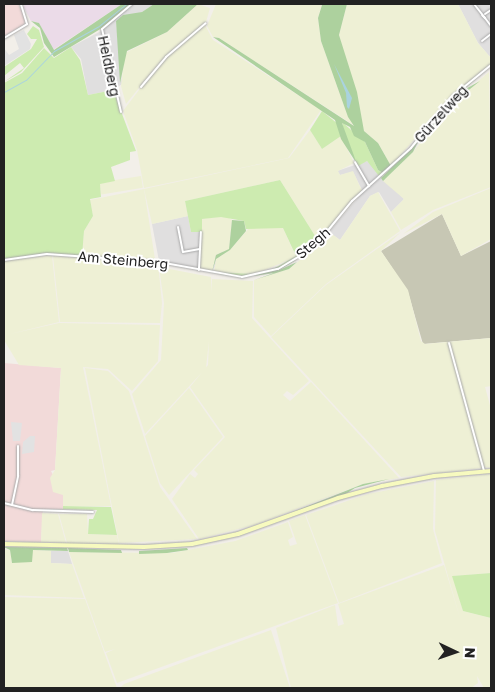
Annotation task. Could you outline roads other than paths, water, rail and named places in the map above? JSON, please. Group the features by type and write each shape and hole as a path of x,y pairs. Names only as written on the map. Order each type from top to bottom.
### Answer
{"main road":[{"path":"4,544 144,547 192,544 238,534 330,500 382,486 491,471"}],"street":[{"path":"4,38 27,24 21,5 26,4"},
{"name":"Heidberg","path":"121,112 102,29 132,4"},
{"path":"474,4 491,26"},
{"path":"484,16 491,10"},
{"path":"141,87 166,57 206,23"},
{"path":"482,41 491,34"},
{"name":"Gürzelweg","path":"394,165 453,96 491,65"},
{"path":"355,162 369,186"},
{"name":"Stegh","path":"242,277 278,269 303,254 369,186 394,165"},
{"path":"178,226 183,252 200,249"},
{"path":"199,270 202,232"},
{"name":"Am Steinberg","path":"4,260 48,254 159,262 242,277"},
{"path":"449,343 484,472"},
{"path":"12,505 18,476 18,446"},
{"path":"4,503 33,510 93,512"}],"water":[{"path":"334,64 352,98 349,109 347,107 346,93"}],"waterway":[{"path":"4,92 26,80 54,51 99,26 126,4"}]}
